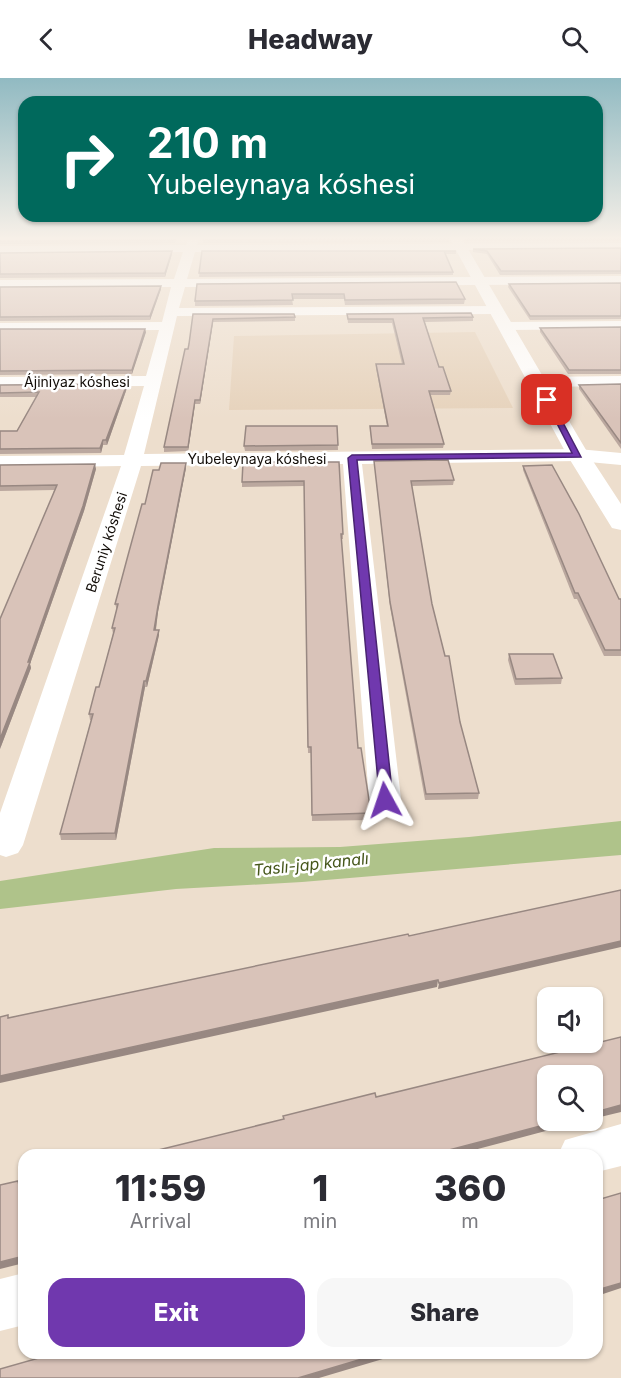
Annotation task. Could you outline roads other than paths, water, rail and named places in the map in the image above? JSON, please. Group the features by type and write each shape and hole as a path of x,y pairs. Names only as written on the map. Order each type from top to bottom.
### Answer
{"street":[{"name":"Beruniy kóshesi","path":"6,845 134,459 175,298"},
{"path":"489,298 578,455 621,523"},
{"path":"0,327 170,319 500,318 621,325"},
{"name":"Ájiniyaz kóshesi","path":"0,382 155,381"},
{"path":"536,382 621,381"},
{"name":"Yubeleynaya kóshesi","path":"0,462 578,455 621,459"},
{"path":"352,458 385,800"},
{"path":"603,1149 621,1144"},
{"path":"0,1305 18,1300"}],"water":[{"name":"Taslı-jap kanalı","path":"621,821 621,855 302,882 176,889 0,909 0,881 214,848 340,847 469,837"}]}
